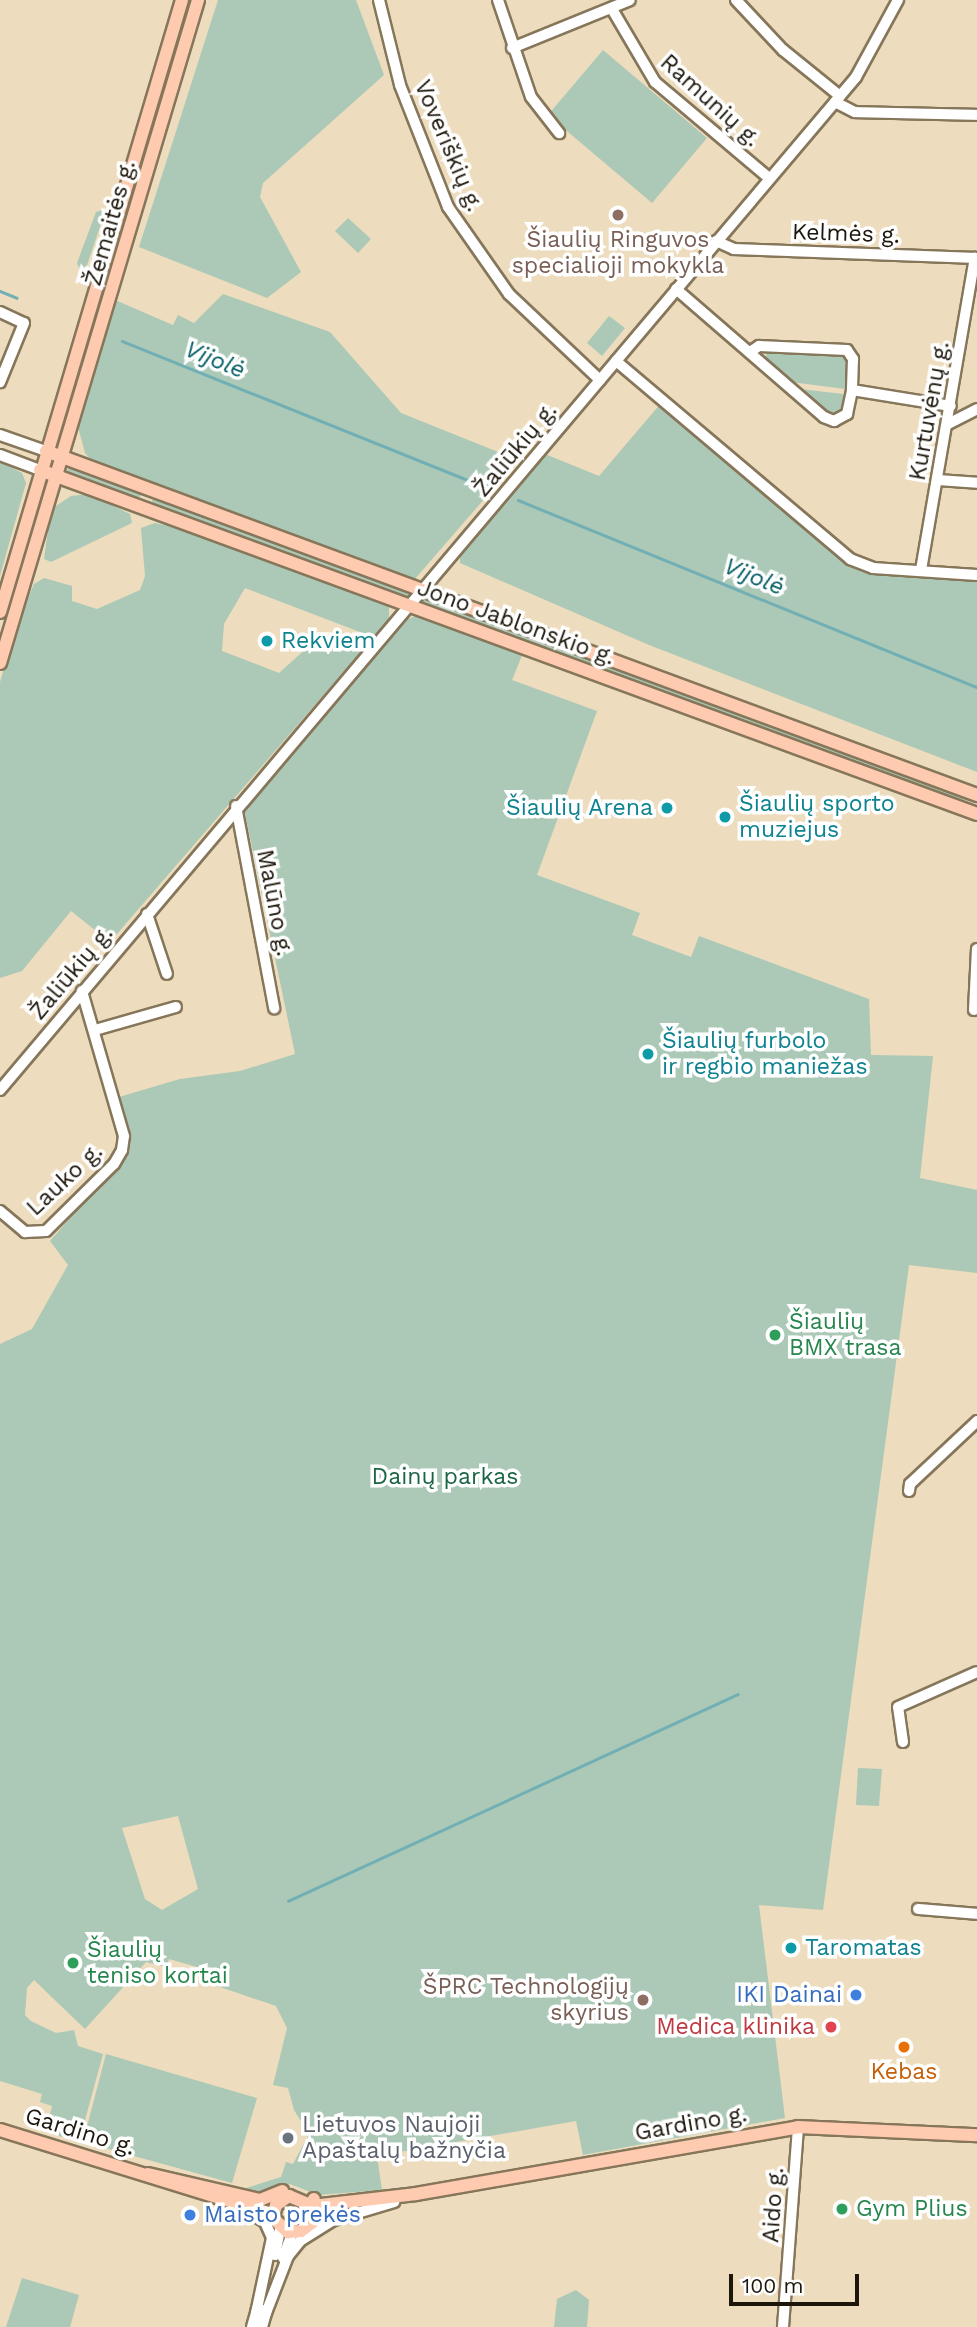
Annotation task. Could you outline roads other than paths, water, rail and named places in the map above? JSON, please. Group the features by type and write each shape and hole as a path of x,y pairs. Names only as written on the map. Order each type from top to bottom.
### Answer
{"main road":[{"name":"Žemaitės g.","path":"0,612 40,470 182,0"},
{"name":"Žemaitės g.","path":"0,663 198,0"},
{"name":"Jono Jablonskio g.","path":"46,452 977,795"},
{"name":"Jono Jablonskio g.","path":"40,470 977,814"},
{"path":"14,565 28,568"},
{"name":"Gardino g.","path":"286,2231 313,2222 329,2213 394,2202 416,2194 798,2127 977,2135"},
{"name":"Gardino g.","path":"0,2130 148,2174 274,2217"},
{"name":"Gardino g.","path":"148,2174 260,2200 296,2188 315,2202"},
{"path":"286,2231 274,2217 276,2205 289,2196 315,2202 416,2194"},
{"path":"313,2222 315,2202"}],"street":[{"name":"Voveriškių g.","path":"379,0 404,95 448,207 509,294 600,380"},
{"path":"498,0 512,48 531,97 559,132"},
{"path":"512,48 630,0"},
{"path":"736,0 783,50 855,112 977,115"},
{"name":"Žaliūkių g.","path":"0,1090 236,806 838,99 867,60 898,0"},
{"name":"Ramunių g.","path":"612,9 648,74 770,178"},
{"name":"Kelmės g.","path":"716,241 734,249 976,258"},
{"name":"Kurtuvėnų g.","path":"921,570 976,258"},
{"path":"676,289 824,417 834,421 847,414 852,390 853,359 847,350 759,346 750,352"},
{"path":"0,312 24,323 0,382"},
{"path":"616,361 850,559 873,568 977,575"},
{"path":"852,390 951,406"},
{"path":"948,425 977,409"},
{"path":"0,435 46,452"},
{"path":"0,455 40,470"},
{"path":"938,480 977,483"},
{"name":"Malūno g.","path":"236,806 274,1008"},
{"name":"Žaliūkių g.","path":"147,914 167,974"},
{"path":"974,1010 977,949"},
{"name":"Lauko g.","path":"0,1211 25,1232 46,1231 119,1157 124,1136 82,991"},
{"path":"95,1030 176,1007"},
{"path":"909,1491 911,1484 977,1421"},
{"path":"903,1742 898,1707 977,1672"},
{"path":"918,1909 977,1914"},
{"name":"Aido g.","path":"783,2327 798,2127"},
{"path":"197,2191 258,2216 269,2228 271,2242 261,2313 262,2327"},
{"path":"252,2327 288,2256 300,2241 334,2220 394,2202"},
{"path":"261,2313 286,2231"},
{"path":"261,2313 275,2252 286,2231"}],"waterway":[{"name":"Vijolė","path":"0,291 17,298"},
{"name":"Vijolė","path":"122,341 490,489"},
{"name":"Vijolė","path":"518,500 977,687"},
{"path":"288,1901 738,1694"}],"place":[{"name":"Šiaulių Ringuvos specialioji mokykla","path":"618,215"},
{"name":"Rekviem","path":"267,641"},
{"name":"Šiaulių Arena","path":"667,808"},
{"name":"Šiaulių sporto muziejus","path":"725,817"},
{"name":"Šiaulių furbolo ir regbio maniežas","path":"648,1054"},
{"name":"Šiaulių BMX trasa","path":"775,1335"},
{"name":"Taromatas","path":"791,1948"},
{"name":"Šiaulių teniso kortai","path":"73,1963"},
{"name":"IKI Dainai","path":"856,1995"},
{"name":"ŠPRC Technologijų skyrius","path":"643,2000"},
{"name":"Medica klinika","path":"831,2027"},
{"name":"Kebas","path":"904,2047"},
{"name":"Lietuvos Naujoji Apaštalų bažnyčia","path":"288,2138"},
{"name":"Gym Plius","path":"842,2209"},
{"name":"Maisto prekės","path":"190,2215"}],"park label":[{"name":"Dainų parkas","path":"445,1477"}]}
